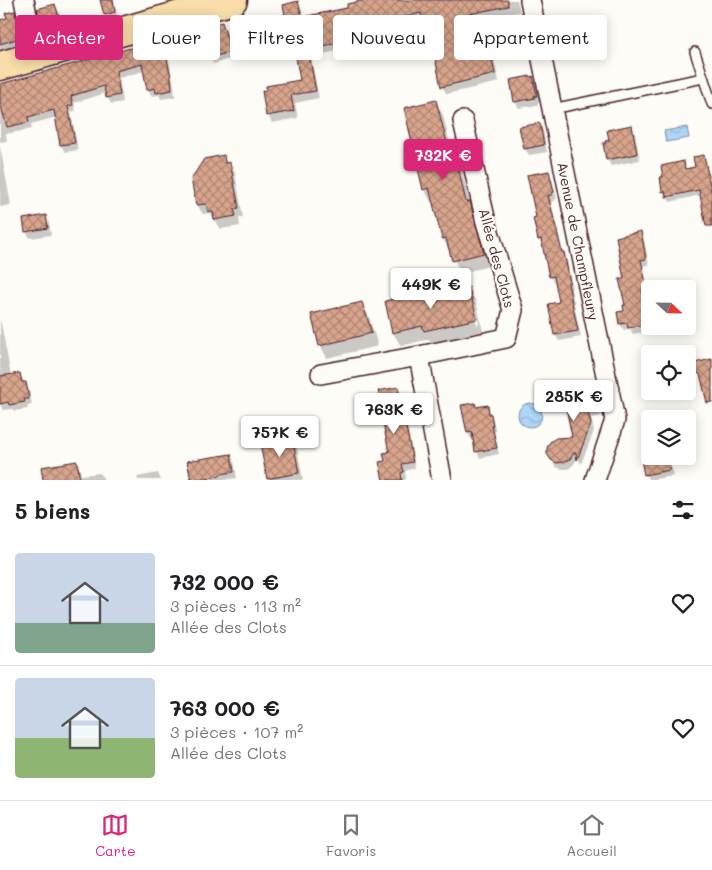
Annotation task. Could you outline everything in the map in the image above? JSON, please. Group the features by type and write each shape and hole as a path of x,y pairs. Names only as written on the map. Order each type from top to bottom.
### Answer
{"main road":[{"path":"123,30 232,0"},
{"path":"0,66 19,60"}],"street":[{"path":"24,0 27,15"},
{"name":"Avenue de Champfleury","path":"530,0 615,420 595,480"},
{"name":"Allée des Clots","path":"321,374 506,338 513,310 486,222 464,121"},
{"path":"419,356 442,480"}],"lane":[{"path":"696,52 712,104"},
{"path":"552,109 703,78"}],"water":[{"path":"687,127 689,138 666,142 664,131"},
{"path":"530,403 538,407 542,415 538,423 530,427 522,423 518,415 522,407"}],"building":[{"path":"100,0 113,0 115,12 104,15"},
{"path":"365,0 508,0 508,6 469,15 454,15 454,60 492,60 495,74 441,87 436,60 444,60 444,15 421,15 421,13 414,15 333,15 333,44 323,46 323,15 312,15 347,8 347,4"},
{"path":"298,1 302,15 285,15 283,5"},
{"path":"55,4 58,15 38,15 37,9"},
{"path":"15,11 15,40 0,44 0,20 7,18 5,13"},
{"path":"222,22 230,52 220,55 220,23"},
{"path":"133,47 133,60 167,60 172,90 156,93 155,88 147,90 142,64 116,71 120,95 106,98 104,86 71,96 73,105 68,106 75,143 60,145 54,110 28,117 29,122 7,127 0,103 0,84 87,60 123,60 123,50"},
{"path":"296,60 310,60 316,91 291,95 294,111 266,116 262,91 266,90 266,86 300,80"},
{"path":"533,76 537,96 514,102 510,80"},
{"path":"436,100 449,151 454,150 466,202 470,201 484,253 452,261 446,238 442,239 429,188 423,190 404,108"},
{"path":"540,123 544,145 524,149 519,127"},
{"path":"632,125 637,154 606,160 603,143 609,140 607,130"},
{"path":"224,155 225,163 230,162 239,208 234,209 236,216 214,220 213,212 208,212 206,204 196,205 191,179 204,159"},
{"path":"704,155 712,195 712,226 706,226 699,190 666,197 665,191 662,192 660,177 663,177 661,166 684,161 685,169 695,167 693,157"},
{"path":"549,171 554,192 552,195 548,195 562,252 564,252 578,331 554,335 548,304 559,302 554,276 549,277 541,239 538,240 533,218 536,217 527,175"},
{"path":"46,215 48,228 25,232 23,219"},
{"path":"641,231 646,259 641,260 645,280 641,280 641,326 628,328 627,323 619,324 617,312 624,311 623,305 625,305 619,279 624,279 616,237"},
{"path":"445,286 446,292 469,287 477,319 424,331 422,326 392,333 385,301"},
{"path":"362,302 372,333 319,346 311,314"},
{"path":"712,359 712,402 707,403 700,374 696,373 696,363"},
{"path":"20,373 22,382 26,382 29,399 24,399 25,402 9,405 8,402 0,404 0,376"},
{"path":"590,382 598,409 588,412 591,424 577,460 576,453 574,453 570,459 557,463 551,460 547,454 550,442 556,438 572,437 562,388"},
{"path":"398,387 413,462 402,464 404,472 401,473 402,480 383,480 379,462 385,461 383,453 389,452 378,391"},
{"path":"475,403 476,407 488,405 497,448 475,452 472,432 467,433 461,405"},
{"path":"291,430 299,473 267,479 261,449 269,436 283,444"},
{"path":"231,454 234,472 191,480 187,461"},
{"path":"77,461 80,480 43,480 41,467"},
{"path":"642,465 669,465 670,470 644,475"}]}
